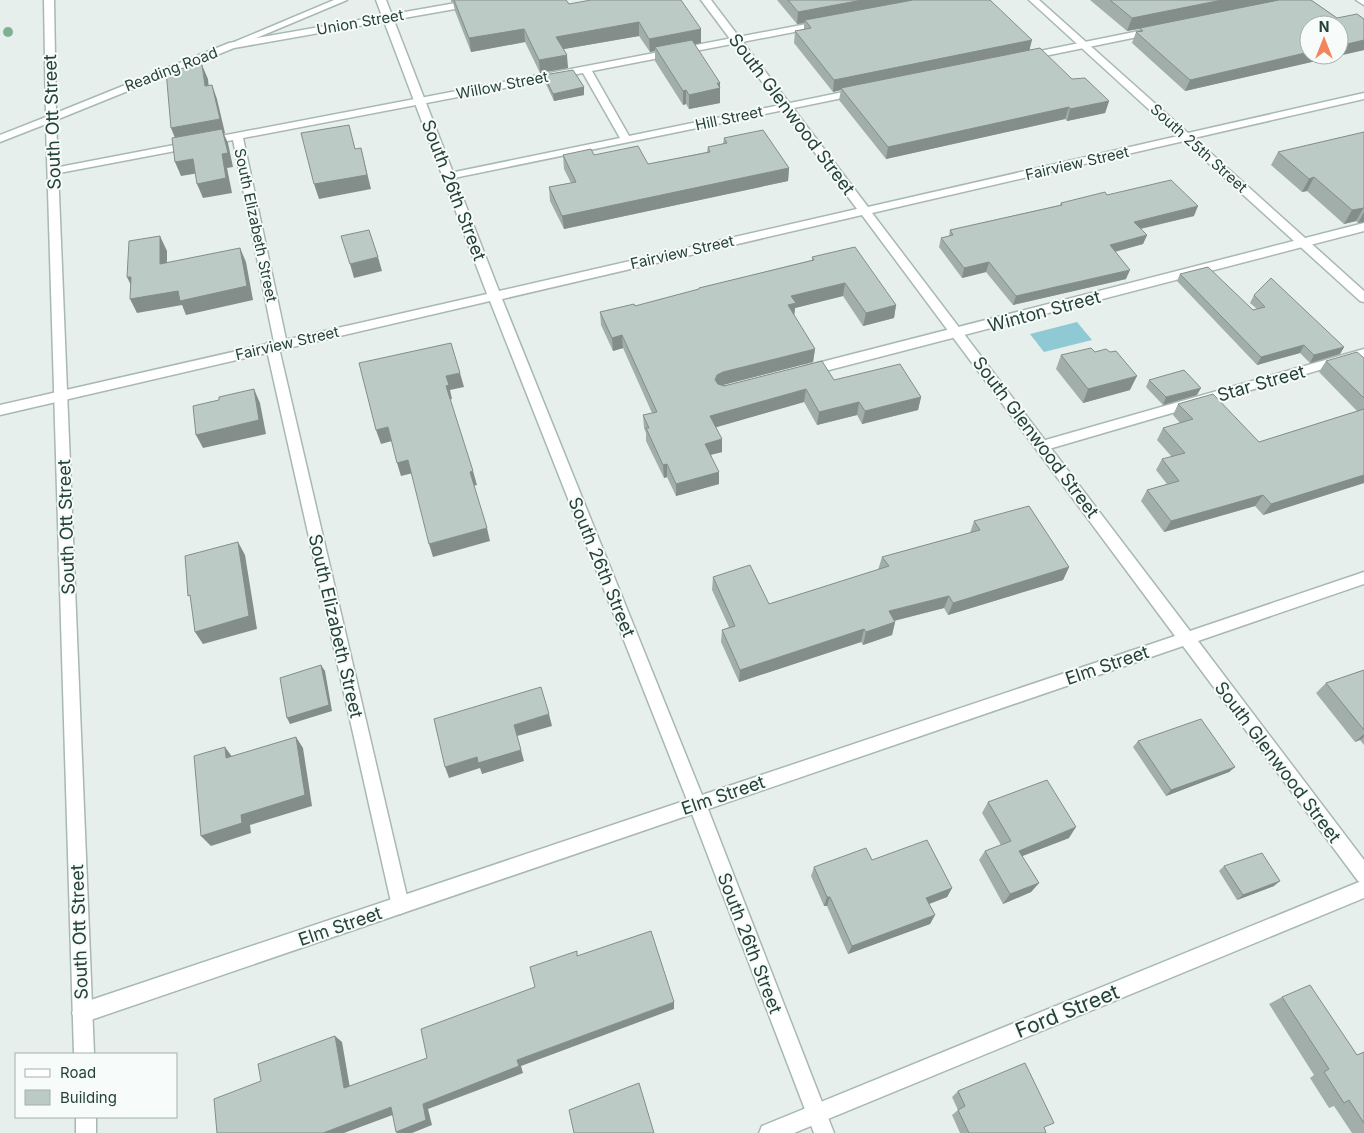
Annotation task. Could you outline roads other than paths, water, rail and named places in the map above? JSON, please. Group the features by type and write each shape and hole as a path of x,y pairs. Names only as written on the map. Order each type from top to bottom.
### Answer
{"street":[{"name":"South Ott Street","path":"49,0 51,117 84,1053"},
{"name":"Reading Road","path":"0,139 342,0"},
{"name":"South 26th Street","path":"381,0 494,295 824,1133"},
{"name":"Union Street","path":"232,44 489,0"},
{"name":"South Glenwood Street","path":"706,0 1364,876"},
{"name":"South 25th Street","path":"1034,0 1188,137 1364,298"},
{"path":"1360,0 1364,2"},
{"name":"Willow Street","path":"54,171 833,22"},
{"path":"1016,59 1169,28"},
{"path":"586,69 626,140"},
{"name":"Hill Street","path":"449,176 873,89"},
{"name":"Fairview Street","path":"0,410 1364,96"},
{"name":"South Elizabeth Street","path":"237,136 276,345 400,905"},
{"name":"Winton Street","path":"789,375 1364,228"},
{"name":"Star Street","path":"1042,446 1364,353"},
{"name":"Elm Street","path":"82,1013 1364,578"},
{"name":"Ford Street","path":"769,1133 1364,889"},
{"path":"86,1118 86,1133"}],"water":[{"path":"1077,322 1092,340 1044,352 1030,334"}]}
